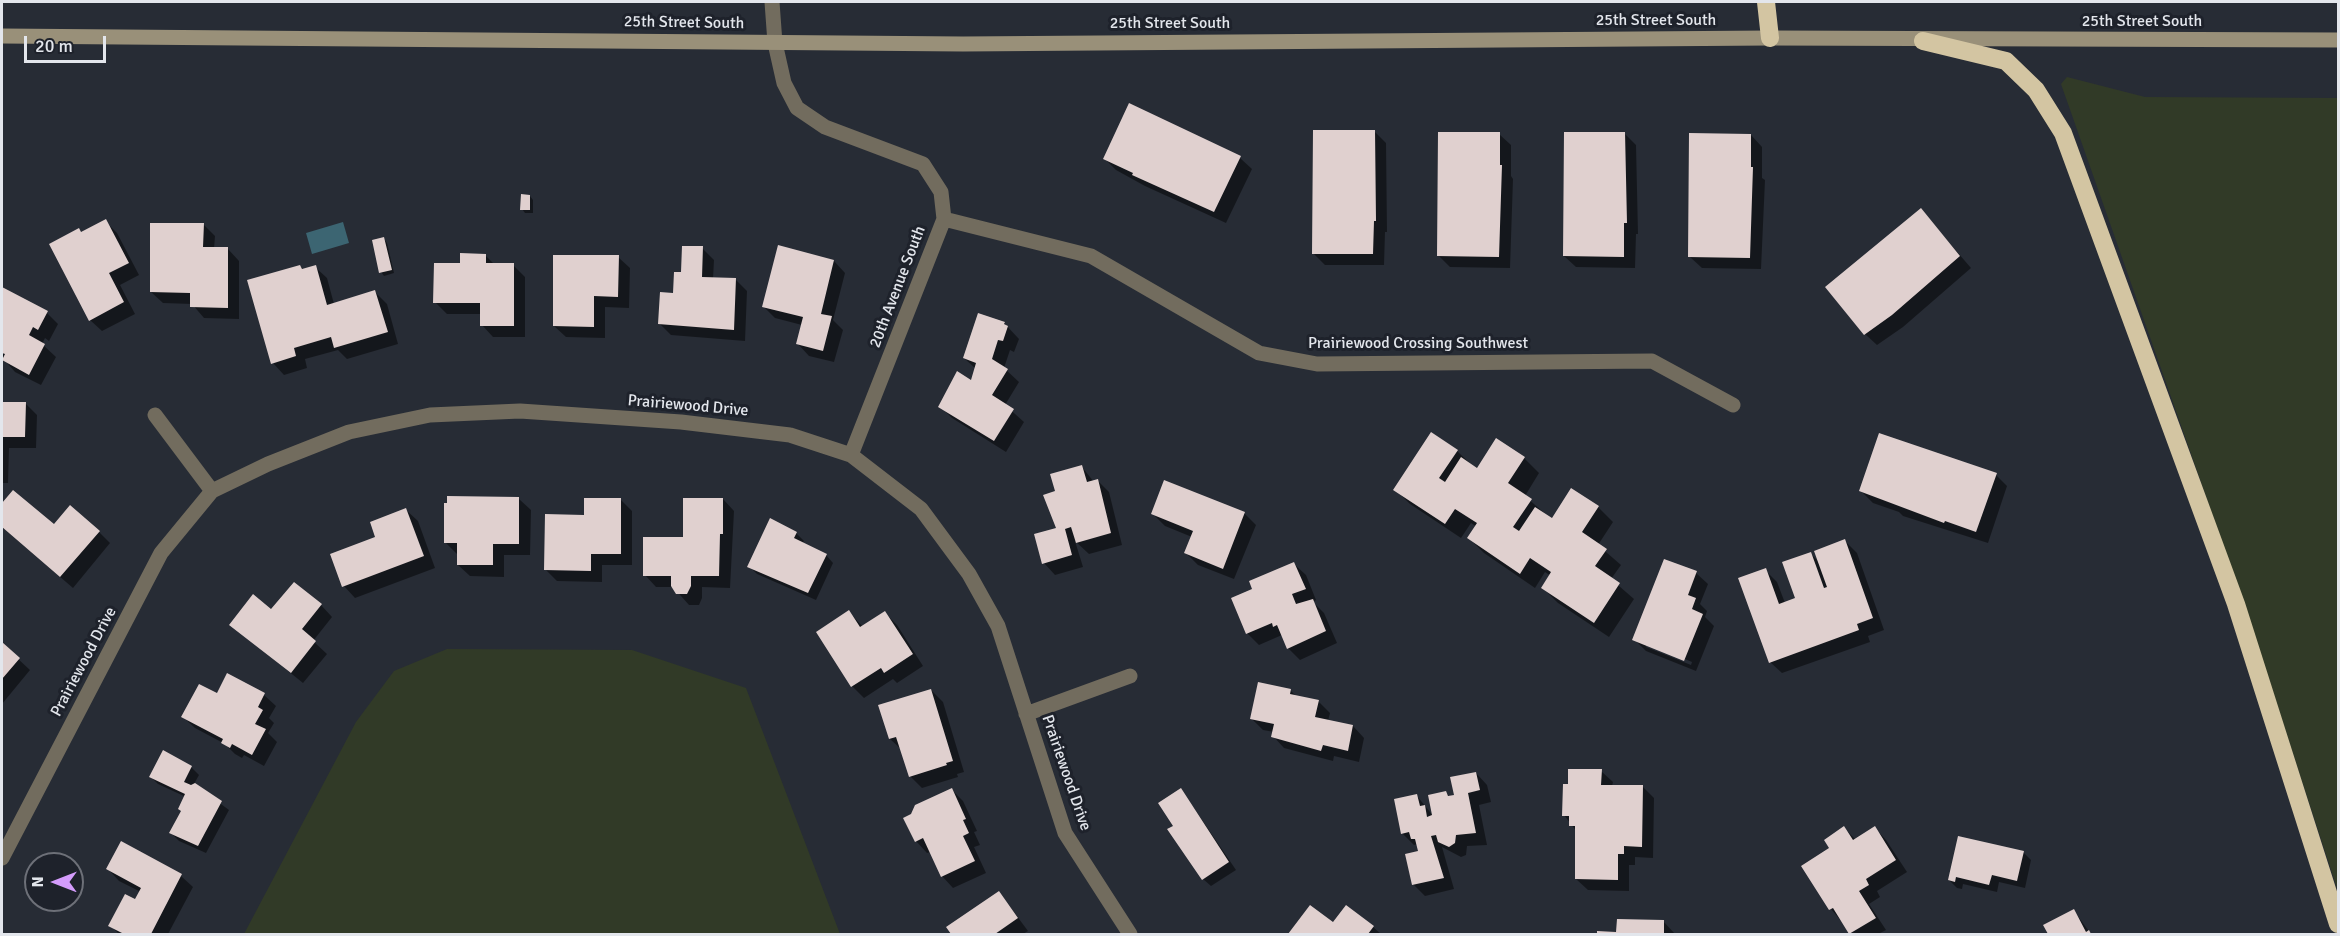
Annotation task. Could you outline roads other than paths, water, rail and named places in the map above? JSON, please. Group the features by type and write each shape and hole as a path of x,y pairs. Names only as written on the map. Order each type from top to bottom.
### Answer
{"highway":[{"path":"1766,2 1770,38"},
{"path":"1923,41 2006,61 2036,90 2063,133 2112,273 2236,604 2338,924"}],"main road":[{"name":"25th Street South","path":"2,36 775,43 1770,38 1923,41 2334,40"}],"street":[{"name":"20th Avenue South","path":"772,2 775,43 784,83 797,108 825,127 923,164 941,192 944,219 851,455"},
{"name":"Prairiewood Crossing Southwest","path":"944,219 1091,256 1259,353 1317,364 1652,361 1733,405"},
{"name":"Prairiewood Drive","path":"2,858 161,553 212,491 268,464 349,432 430,415 520,411 681,422 790,435 851,455 921,509 969,574 998,626 1065,833 1130,934"},
{"path":"155,415 212,491"},
{"name":"Prairiewood Drive","path":"1026,714 1130,676"}],"water":[{"path":"343,222 349,243 312,254 306,233"}]}
